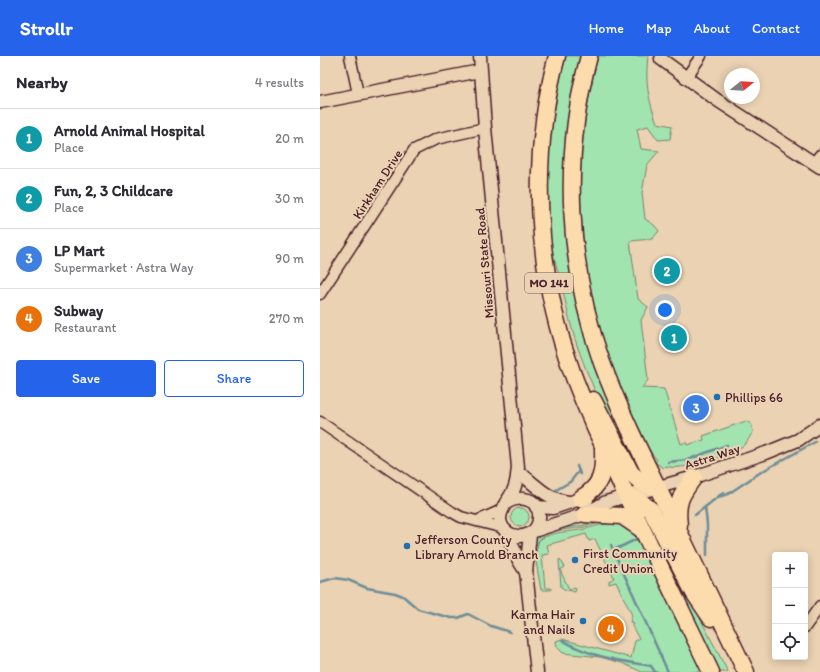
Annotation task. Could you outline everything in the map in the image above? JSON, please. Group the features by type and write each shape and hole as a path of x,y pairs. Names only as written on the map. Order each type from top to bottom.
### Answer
{"highway":[{"name":"MO 141","path":"557,56 544,124 541,154 540,213 546,271 563,343 581,395 603,445 711,672"},
{"name":"MO 141","path":"589,56 580,97 572,156 572,216 579,275 593,333 602,362 624,417 746,672"},
{"path":"563,343 631,474 643,484 658,488"},
{"path":"578,505 594,490 602,476 603,445"},
{"path":"680,535 678,512 679,501 694,477"},
{"path":"627,496 640,501 651,510 694,593 746,672"},
{"path":"578,505 622,516 635,523 643,530"}],"street":[{"path":"350,56 358,94"},
{"name":"Missouri State Road","path":"480,56 485,128 521,472 535,505"},
{"path":"686,78 701,56"},
{"path":"660,57 686,78 818,162"},
{"path":"320,102 480,71"},
{"name":"Kirkham Drive","path":"320,294 414,150 436,139 485,128"},
{"path":"320,422 461,517 505,529 514,536 520,537 532,533"},
{"name":"Astra Way","path":"535,505 553,508 606,502 658,488 781,448 798,440 820,425"},
{"path":"521,472 551,498 578,505"},
{"name":"Missouri State Road","path":"504,506 516,485 521,472"},
{"path":"478,521 513,499 528,499 535,505 540,518 538,525 532,533 526,572 537,672"},
{"name":"Astra Way","path":"532,533 578,505"},
{"path":"504,506 500,520 519,561 526,572"},
{"path":"807,624 820,606"}],"green space":[{"path":"565,56 581,56 572,99 566,141 564,183 565,224 569,265 577,306 588,347 610,405 634,452 626,456 588,375 578,348 552,248 548,222 547,198 549,150"},
{"path":"598,56 648,56 647,82 649,98 657,123 672,126 670,139 658,140 648,126 637,129 641,149 659,151 647,165 642,193 645,219 654,225 659,231 652,239 630,241 638,299 648,307 641,320 648,380 642,388 664,389 681,444 686,442 687,445 704,440 703,436 746,421 751,424 753,432 745,444 738,449 706,462 682,467 665,466 663,468 655,462 657,460 646,444 622,392 607,351 595,310 587,268 582,226 581,184 583,141 589,99"},
{"path":"520,508 526,511 529,517 526,523 520,526 514,523 511,517 514,511"},
{"path":"605,519 605,521 589,526 554,531 542,537 534,550 534,541 544,533 551,530 587,525"},
{"path":"621,520 630,527 638,537 702,672 642,672 622,663 600,657 563,653 557,647 556,641 562,639 631,658 635,641 639,639 632,626 633,623 630,622 632,615 616,582 609,584 609,581 614,578 595,539 589,541 586,534 547,545 549,554 542,555 545,588 551,588 551,590 541,590 535,556 539,540 545,537 556,533 606,524 619,524"},
{"path":"654,530 728,672 720,672 651,531"},
{"path":"560,559 565,567 560,570 569,589 575,587 575,592 561,587 559,560"}],"waterway":[{"path":"718,497 728,494 761,472 815,442"},
{"path":"668,462 687,460 727,445"},
{"path":"577,466 580,474"},
{"path":"556,490 570,482 579,471"},
{"path":"695,515 724,492"},
{"path":"705,507 707,524 707,555"},
{"path":"614,550 639,538"},
{"path":"611,545 668,672"},
{"path":"320,582 335,578 348,580 367,588 403,596 418,609 451,618 458,618 468,614 491,626 510,632"},
{"path":"562,640 583,651 617,660 651,666 655,672"}],"place":[{"name":"Fun, 2, 3 Childcare","path":"667,271"},
{"name":"Arnold Animal Hospital","path":"674,338"},
{"name":"Phillips 66","path":"717,397"},
{"name":"LP Mart","path":"696,408"},
{"name":"Jefferson County Library Arnold Branch","path":"407,546"},
{"name":"First Community Credit Union","path":"575,560"},
{"name":"Karma Hair and Nails","path":"583,621"},
{"name":"Subway","path":"611,629"}]}
